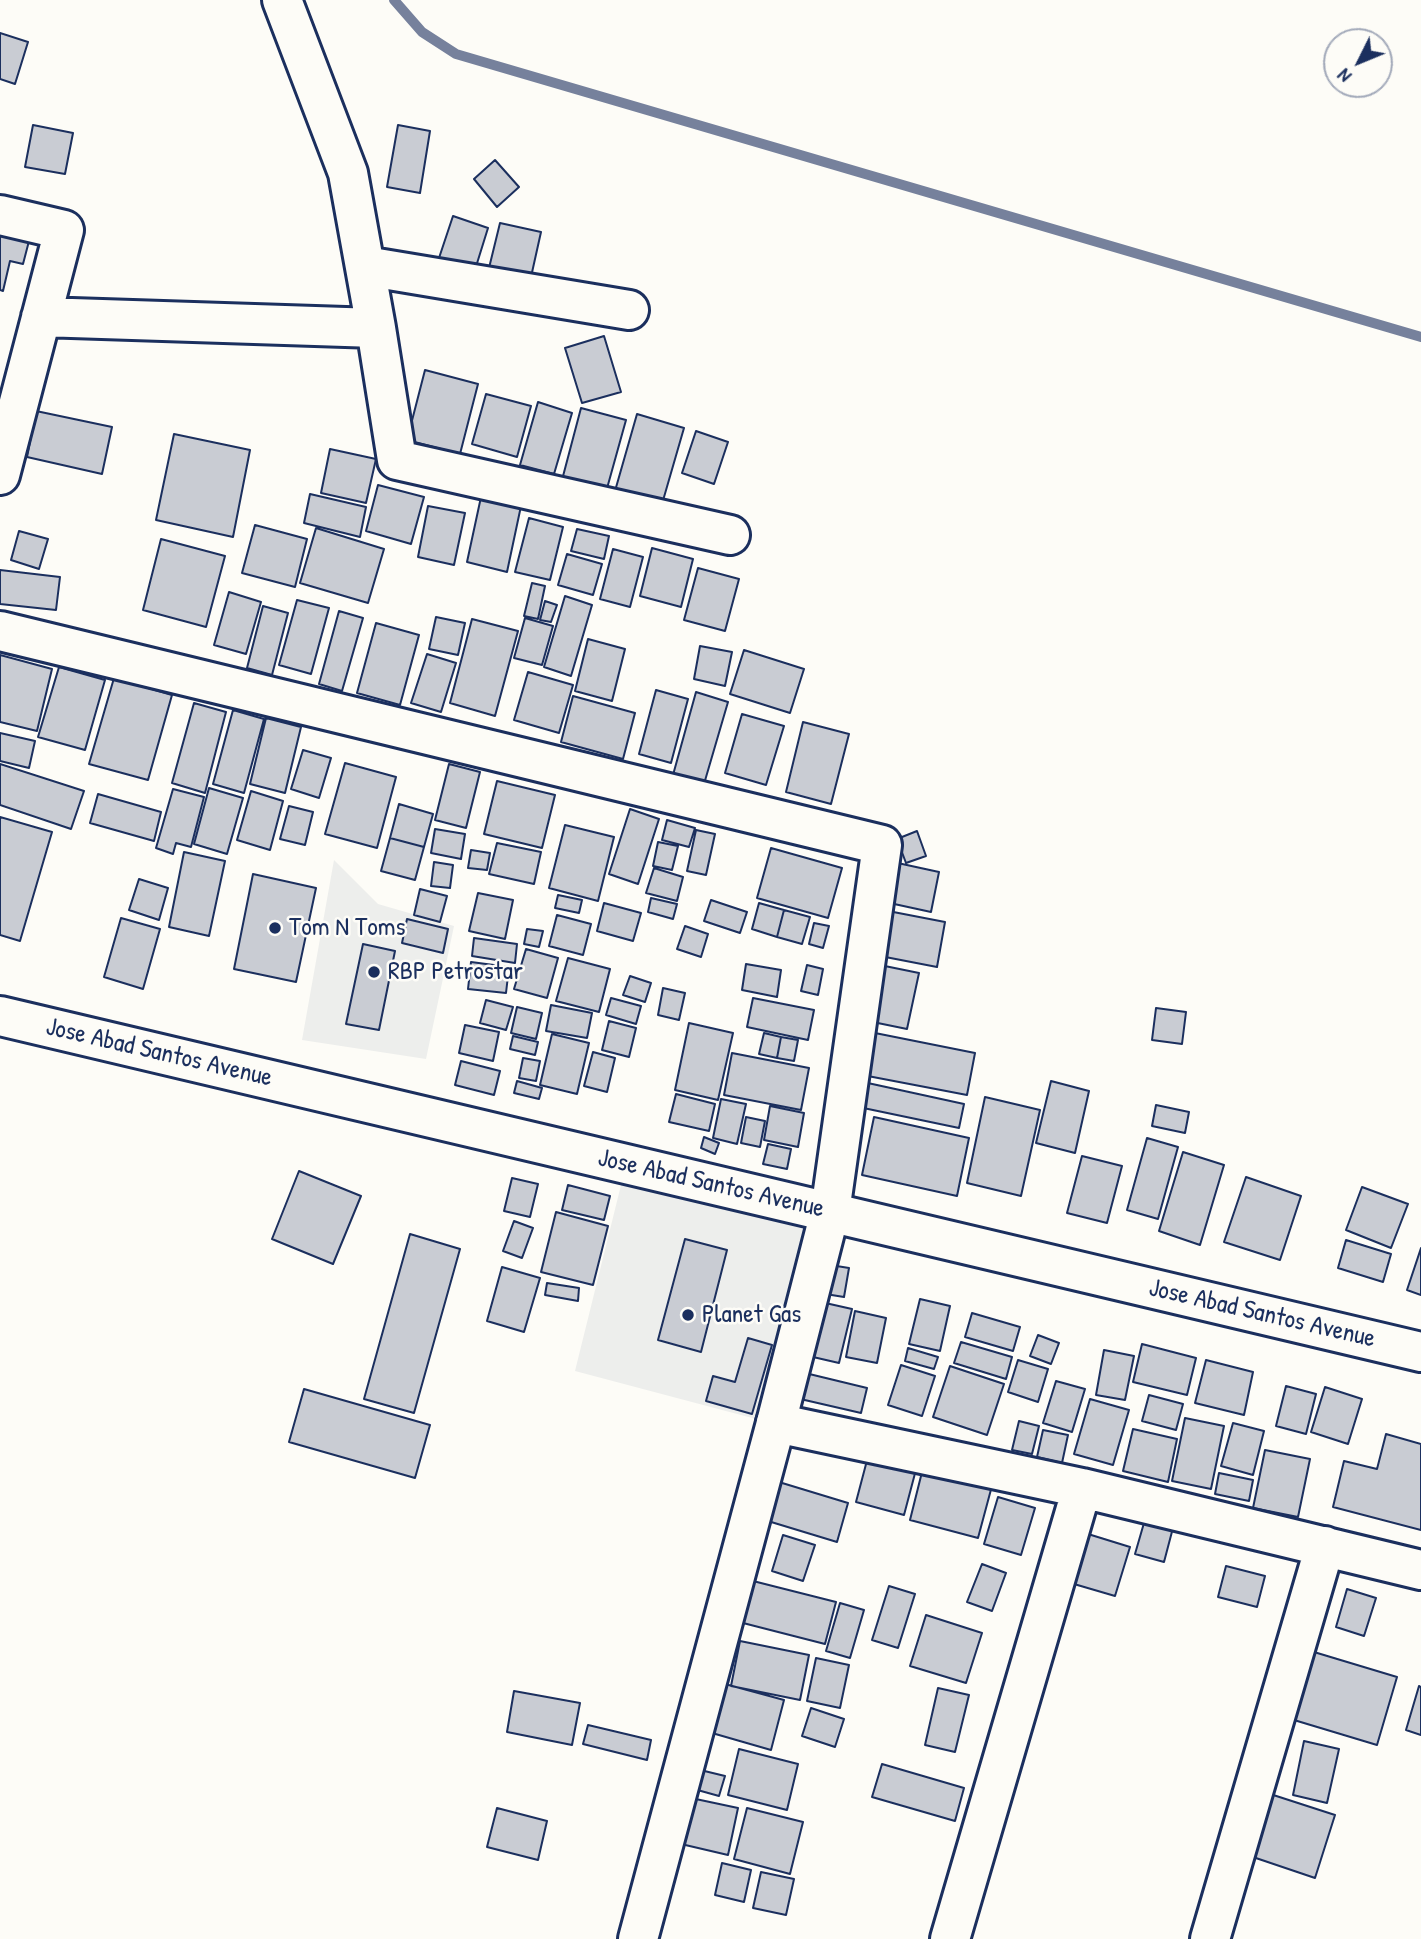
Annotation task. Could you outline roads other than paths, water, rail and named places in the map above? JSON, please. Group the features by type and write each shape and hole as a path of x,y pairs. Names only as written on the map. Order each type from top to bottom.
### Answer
{"main road":[{"path":"282,0 348,173 397,460 730,535"},
{"path":"0,215 64,230 0,474"},
{"path":"365,266 629,310"},
{"path":"41,317 376,328"},
{"path":"0,631 881,845 830,1212 638,1939"},
{"name":"Jose Abad Santos Avenue","path":"0,1016 1421,1352"},
{"path":"776,1423 1082,1488 1421,1570"},
{"path":"950,1939 1082,1488"},
{"path":"1210,1939 1325,1546"}],"waterway":[{"path":"394,0 422,32 456,54 1421,337"}],"place":[{"name":"Tom N Toms","path":"275,928"},
{"name":"RBP Petrostar","path":"374,972"},
{"name":"Planet Gas","path":"688,1315"}]}
